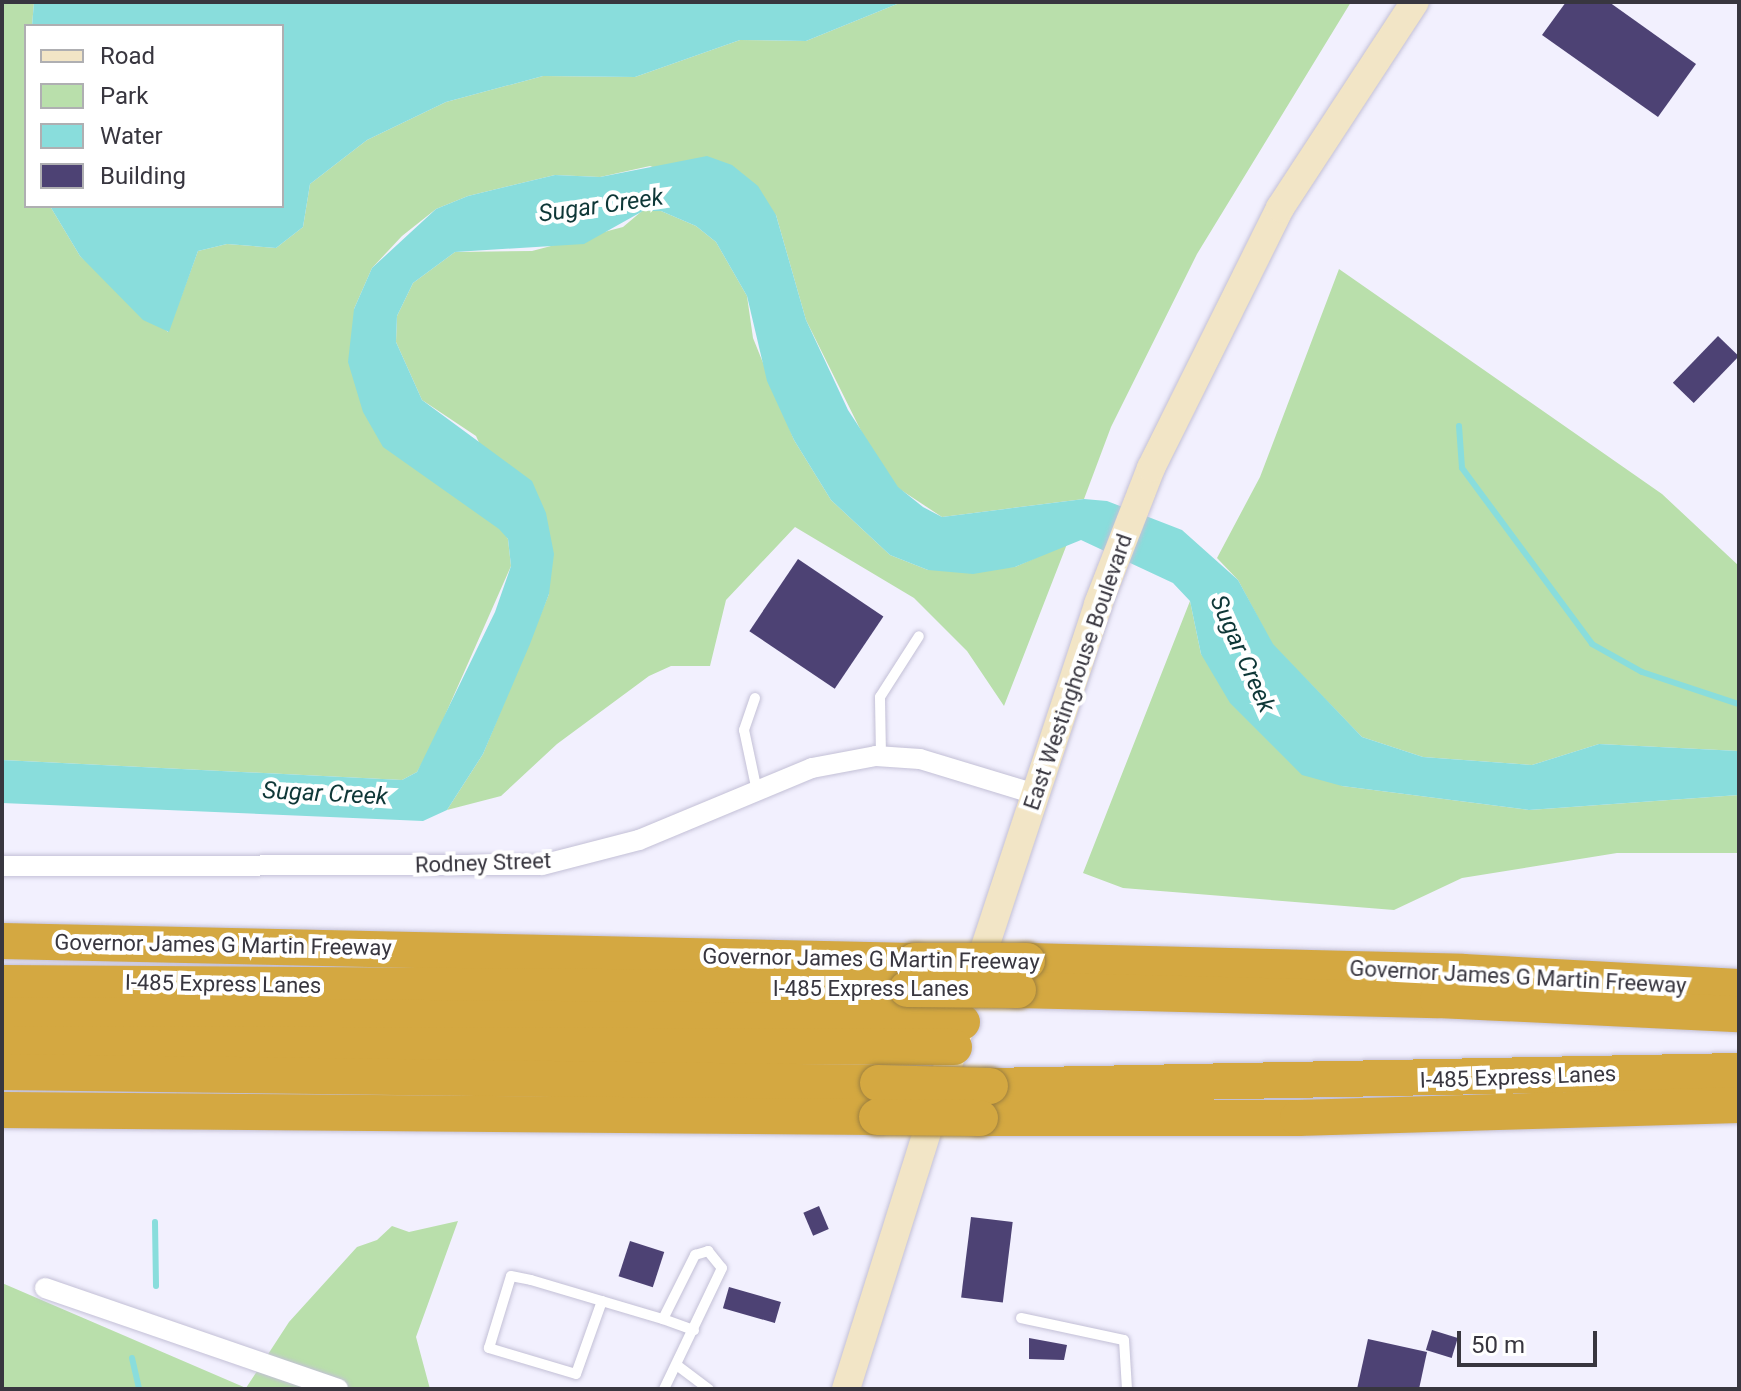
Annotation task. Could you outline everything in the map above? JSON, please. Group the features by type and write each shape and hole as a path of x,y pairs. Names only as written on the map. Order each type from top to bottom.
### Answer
{"highway":[{"name":"Governor James G Martin Freeway","path":"8,942 911,975 1463,972 1739,987"},
{"name":"I-485 Express Lanes","path":"2,983 911,975"},
{"path":"1022,976 1739,1014"},
{"path":"2,1015 958,1035"},
{"path":"2,1044 958,1035"},
{"name":"I-485 Express Lanes","path":"985,1102 1407,1081 1739,1071"},
{"path":"2,1072 985,1102 1314,1118 1739,1105"},
{"path":"1407,1081 1739,1105"},
{"path":"2,1110 878,1100"}],"main road":[{"name":"East Westinghouse Boulevard","path":"846,1389 1098,604 1186,391 1280,208 1415,2"}],"street":[{"name":"Rodney Street","path":"2,866 542,865 639,840 812,768 881,756 920,759 1035,794"},
{"path":"45,1288 338,1389"}],"lane":[{"path":"881,756 880,697 919,636"},
{"path":"755,698 744,730 757,791"},
{"path":"663,1319 695,1255 708,1251 722,1268 678,1366 664,1389"},
{"path":"602,1301 576,1374 489,1348 511,1276 602,1301 694,1330"},
{"path":"1021,1318 1124,1340 1127,1389"},
{"path":"678,1366 709,1389"}],"green space":[{"path":"2,2 34,2 32,24 24,24 24,208 51,208 80,256 168,332 198,251 227,244 276,248 303,227 310,184 367,140 446,102 543,76 635,77 740,40 806,41 902,2 1351,2 1197,254 1111,427 1084,499 942,517 898,488 872,453 806,320 776,215 650,166 600,177 555,175 468,196 436,209 402,236 372,268 354,309 508,539 511,566 417,772 402,780 2,760"},
{"path":"642,211 661,211 696,226 716,242 747,296 753,338 794,440 831,500 890,555 928,570 1015,567 1067,544 1004,706 967,651 914,598 795,527 726,600 710,666 671,666 649,676 557,744 501,796 447,810 483,754 549,594 476,436 422,400 396,342 397,316 413,283 455,252 532,251 623,227"},
{"path":"1339,269 1662,494 1739,566 1739,751 1599,744 1532,765 1423,757 1362,737 1272,644 1238,580 1217,558 1260,477"},
{"path":"1190,601 1201,654 1342,786 1529,810 1739,795 1739,853 1617,853 1462,878 1394,910 1123,888 1083,873"},
{"path":"458,1221 416,1337 430,1389 2,1389 2,1283 246,1388 289,1322 357,1247 377,1240 392,1226 409,1232"}],"water":[{"path":"34,2 902,2 806,41 740,40 635,77 543,76 446,102 367,140 310,184 303,227 276,248 227,244 198,251 169,332 143,320 80,256 51,208 284,208 284,24 32,24"},
{"name":"Sugar Creek","path":"707,156 732,165 758,186 776,215 806,320 848,410 898,487 923,507 942,517 1084,499 1107,501 1182,530 1238,580 1273,644 1362,737 1423,757 1532,765 1599,744 1739,751 1739,795 1529,810 1342,786 1302,775 1230,703 1201,654 1190,601 1173,583 1081,540 1015,567 973,574 928,570 890,555 831,500 794,440 767,381 747,296 716,242 696,226 661,211 643,211 584,244 455,252 413,283 397,316 396,342 422,400 532,481 546,513 554,554 549,594 530,644 483,754 447,810 423,821 2,803 2,760 402,780 417,772 495,612 511,566 508,539 499,529 383,447 363,412 348,362 354,309 372,268 436,209 468,196 555,175 600,177"}],"building":[{"path":"1566,2 1609,2 1696,64 1658,117 1542,35"},
{"path":"1718,336 1739,356 1694,403 1673,383"},
{"path":"798,559 883,617 835,689 749,631"},
{"path":"819,1206 829,1229 813,1236 803,1213"},
{"path":"971,1217 1013,1222 1003,1303 961,1297"},
{"path":"630,1241 664,1252 653,1287 619,1276"},
{"path":"729,1287 781,1302 775,1323 723,1308"},
{"path":"1432,1330 1458,1338 1452,1358 1426,1350"},
{"path":"1029,1338 1067,1345 1064,1360 1029,1359"},
{"path":"1368,1339 1427,1352 1419,1389 1357,1389"}],"waterway":[{"path":"1459,426 1462,468 1592,644 1642,672 1739,704"},
{"path":"155,1222 156,1286"},
{"path":"132,1358 139,1389"}]}
